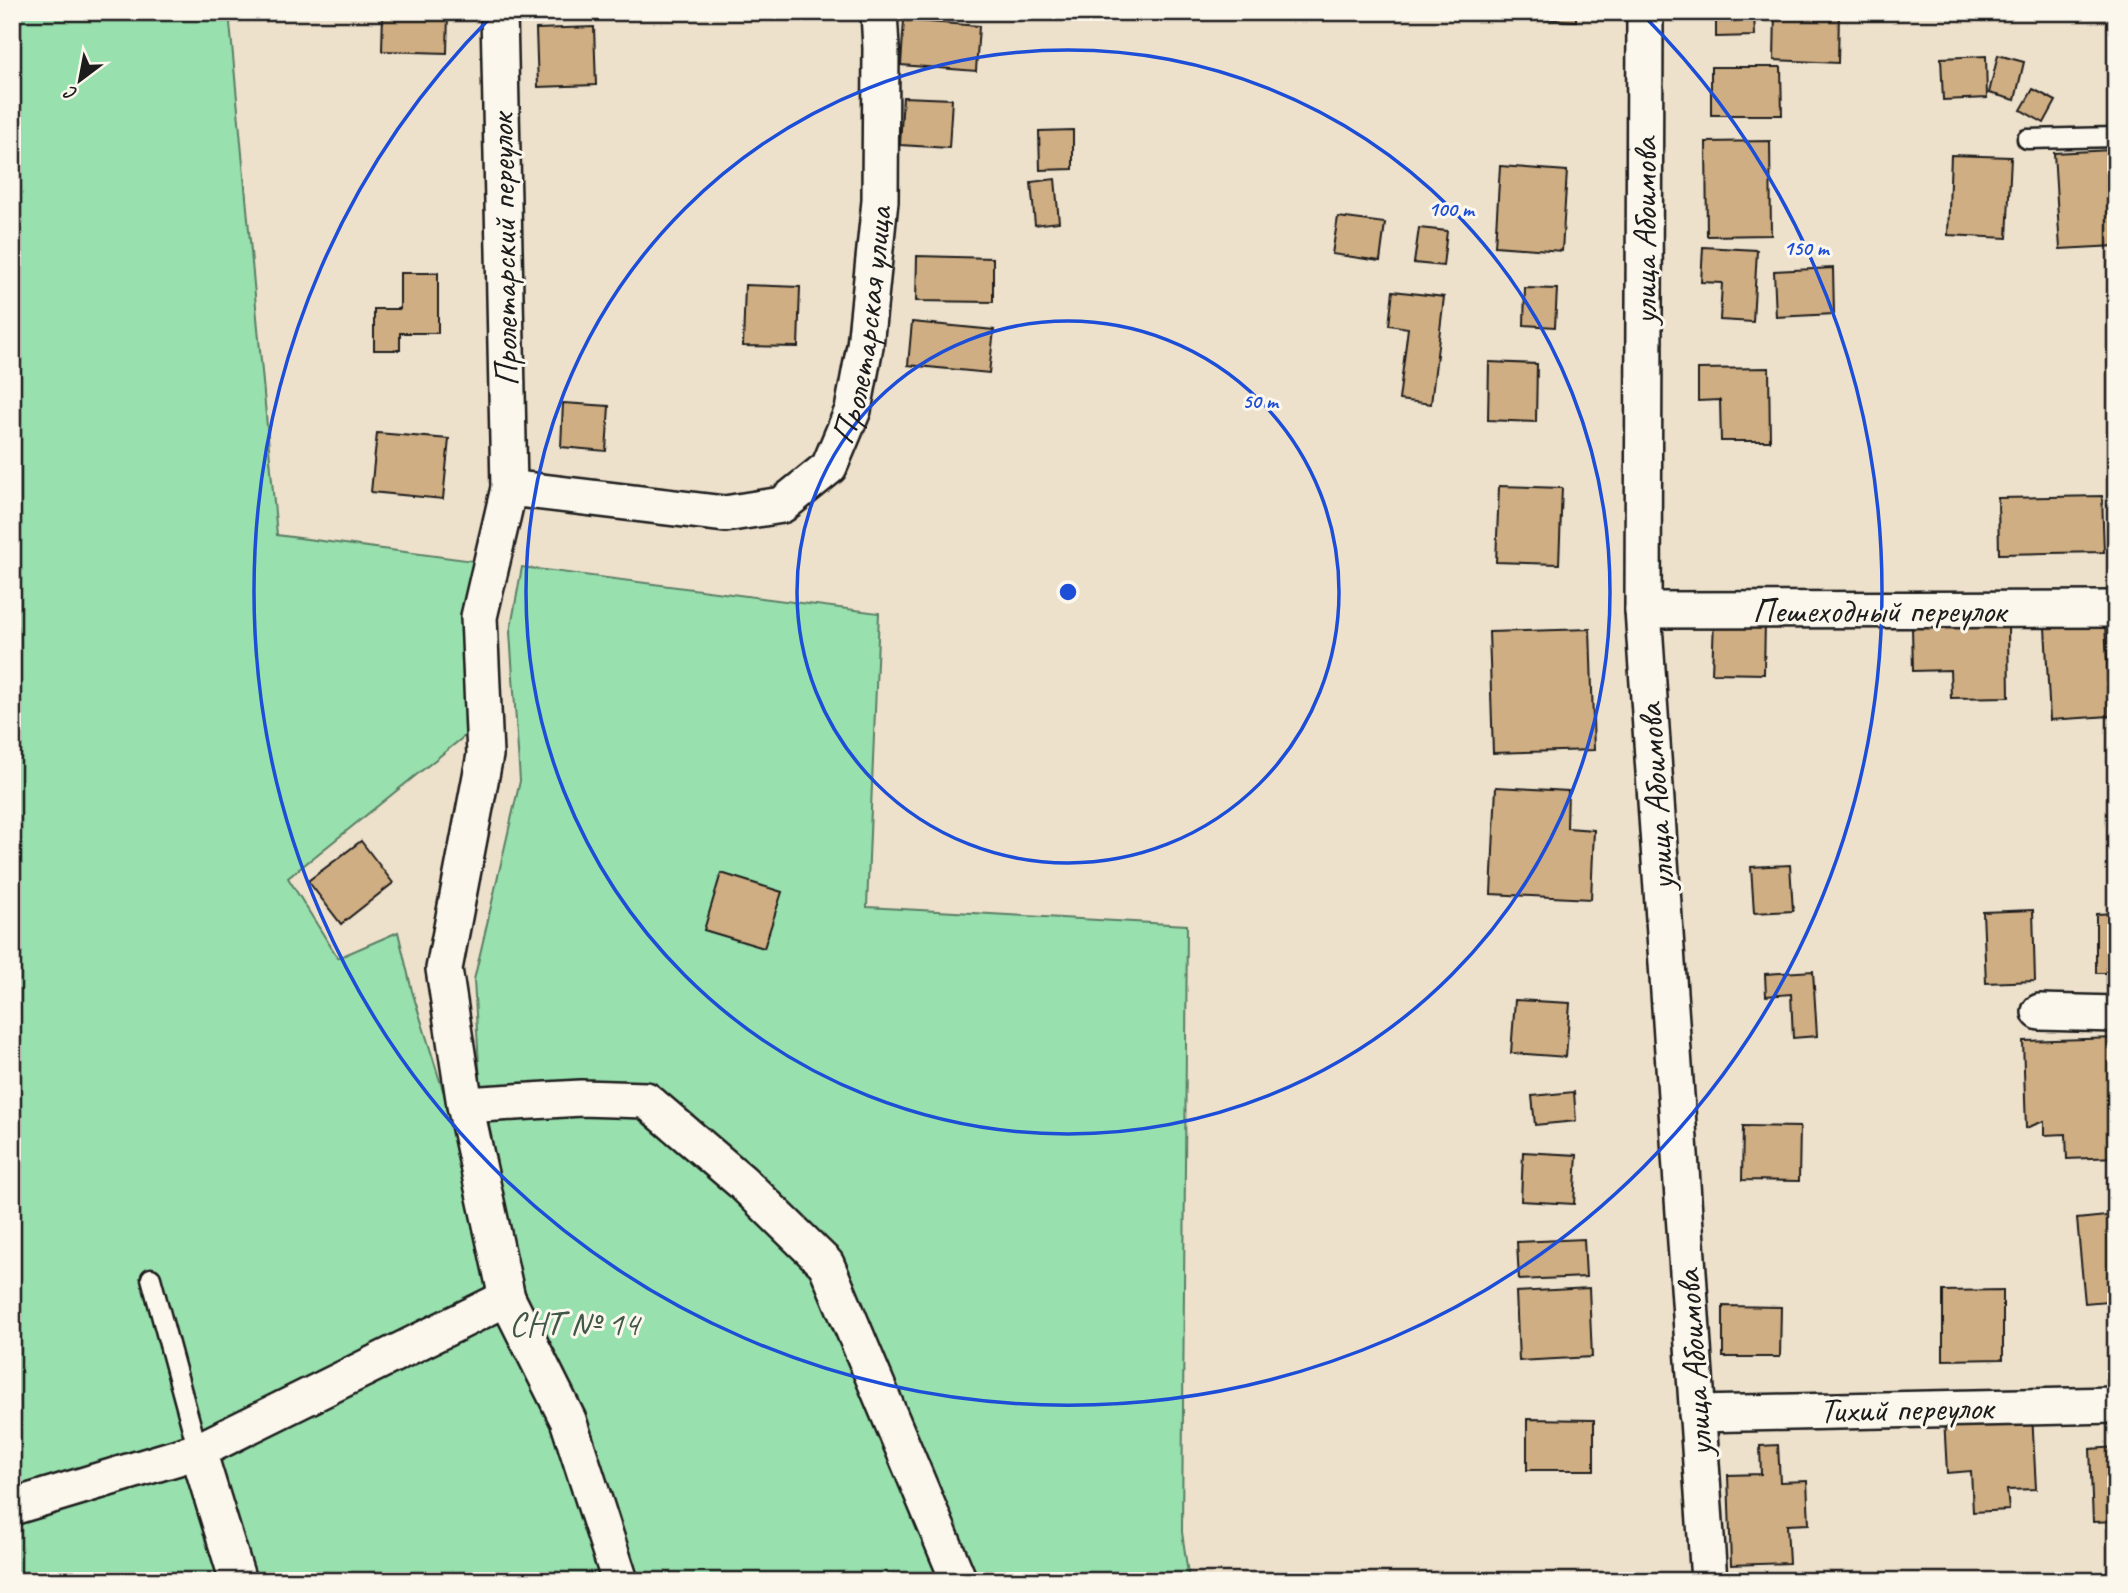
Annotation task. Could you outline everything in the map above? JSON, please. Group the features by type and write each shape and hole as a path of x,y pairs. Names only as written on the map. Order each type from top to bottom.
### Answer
{"street":[{"name":"Пролетарский переулок","path":"499,12 509,488 479,617 485,755 444,969 465,1105 507,1298 568,1420 620,1581"},
{"name":"Пролетарская улица","path":"509,488 725,514 782,505 829,467 853,410 865,346 880,201 879,12"},
{"name":"улица Абоимова","path":"1645,12 1643,610 1709,1581"},
{"name":"Пешеходный переулок","path":"1643,610 2116,610"},
{"path":"2040,1012 2116,1014"},
{"path":"465,1105 581,1098 646,1101 743,1182 826,1264 960,1581"},
{"path":"12,1507 198,1451 507,1298"},
{"name":"Тихий переулок","path":"1697,1413 2116,1405"},
{"path":"198,1451 238,1581"}],"lane":[{"path":"2027,139 2116,137"},
{"path":"151,1278 198,1451"}],"green space":[{"name":"СНТ № 14","path":"12,12 229,12 277,535 474,561 471,731 288,878 338,958 398,932 412,991 445,1097 480,1082 474,980 520,781 510,632 522,567 879,613 867,907 1187,925 1182,1532 1189,1581 12,1581"}],"building":[{"path":"383,12 448,12 447,53 382,51"},
{"path":"1509,12 1576,12 1576,21 1508,17"},
{"path":"1716,12 1754,12 1755,36 1716,37"},
{"path":"1775,12 1839,12 1838,63 1774,60"},
{"path":"904,20 979,26 976,71 901,65"},
{"path":"594,27 596,85 538,87 536,29"},
{"path":"1998,55 2024,62 2015,100 1989,93"},
{"path":"1986,56 1987,98 1943,100 1941,58"},
{"path":"1711,67 1781,67 1782,115 1711,115"},
{"path":"2033,89 2056,101 2044,123 2021,110"},
{"path":"903,97 952,99 949,148 900,145"},
{"path":"1073,130 1073,169 1040,170 1039,131"},
{"path":"1770,141 1771,235 1707,236 1706,142"},
{"path":"2111,150 2116,246 2060,249 2054,153"},
{"path":"1951,155 2011,157 2007,238 1948,235"},
{"path":"1500,166 1567,171 1562,251 1495,246"},
{"path":"1055,179 1059,222 1035,225 1031,182"},
{"path":"1338,217 1385,223 1380,261 1332,254"},
{"path":"1419,228 1447,231 1443,266 1414,263"},
{"path":"1703,247 1757,250 1753,322 1720,320 1722,283 1701,282"},
{"path":"917,256 993,258 993,302 916,301"},
{"path":"1833,268 1834,314 1776,317 1774,271"},
{"path":"400,273 438,273 438,333 400,333 400,350 374,350 374,309 400,309"},
{"path":"745,285 800,287 798,347 743,346"},
{"path":"1525,288 1557,289 1555,327 1524,325"},
{"path":"1393,291 1444,297 1431,404 1399,400 1408,328 1389,325"},
{"path":"912,322 994,330 989,373 908,365"},
{"path":"1489,362 1537,364 1536,422 1488,420"},
{"path":"1769,368 1770,441 1721,441 1720,400 1698,401 1698,369"},
{"path":"563,403 609,406 606,451 561,447"},
{"path":"377,433 449,439 443,499 371,492"},
{"path":"1499,486 1562,488 1559,564 1496,562"},
{"path":"2102,496 2104,552 1999,554 1998,498"},
{"path":"1714,620 1765,621 1764,674 1712,673"},
{"path":"2105,624 2110,716 2050,720 2045,627"},
{"path":"2008,626 2009,697 1951,698 1950,670 1913,671 1912,627"},
{"path":"1590,629 1594,750 1493,753 1489,632"},
{"path":"1496,787 1568,791 1567,828 1594,830 1591,899 1491,894"},
{"path":"361,841 393,883 341,924 308,881"},
{"path":"1790,865 1793,911 1754,913 1751,867"},
{"path":"721,873 782,892 764,948 704,930"},
{"path":"2033,910 2035,981 1986,983 1983,912"},
{"path":"2116,913 2116,973 2096,973 2096,914"},
{"path":"1813,971 1817,1036 1793,1038 1791,994 1766,996 1765,974"},
{"path":"1515,1000 1570,1003 1566,1057 1511,1053"},
{"path":"2116,1038 2116,1157 2067,1159 2066,1134 2044,1135 2044,1121 2026,1128 2023,1041"},
{"path":"1574,1092 1576,1121 1535,1125 1532,1096"},
{"path":"1743,1126 1800,1127 1799,1181 1742,1180"},
{"path":"1523,1152 1577,1155 1574,1204 1521,1201"},
{"path":"2116,1215 2116,1352 2112,1352 2107,1301 2085,1303 2077,1219"},
{"path":"1584,1239 1586,1277 1519,1280 1517,1242"},
{"path":"1589,1288 1592,1357 1519,1361 1516,1292"},
{"path":"2003,1290 2003,1359 1943,1360 1943,1291"},
{"path":"1723,1306 1781,1307 1780,1357 1723,1357"},
{"path":"2032,1413 2036,1489 2007,1490 2009,1510 1973,1512 1971,1471 1947,1473 1944,1418"},
{"path":"1527,1419 1594,1420 1594,1470 1527,1470"},
{"path":"1778,1445 1780,1482 1807,1481 1809,1524 1787,1525 1789,1563 1731,1565 1728,1475 1761,1474 1760,1446"},
{"path":"2116,1447 2116,1521 2093,1522 2090,1449"}]}
